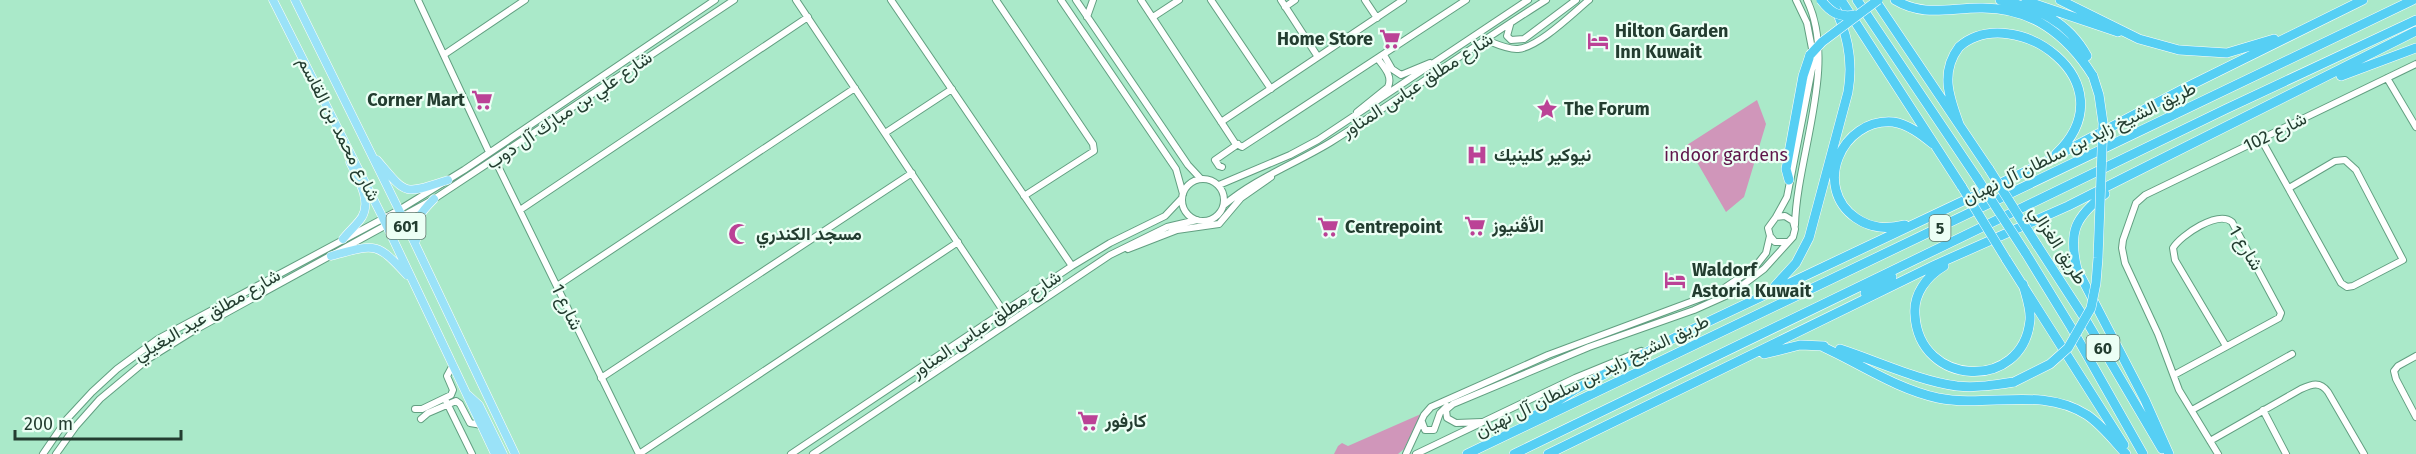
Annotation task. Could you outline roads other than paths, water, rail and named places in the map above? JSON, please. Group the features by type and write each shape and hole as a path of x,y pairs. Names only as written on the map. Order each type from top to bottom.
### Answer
{"highway":[{"path":"1821,0 1834,14 1843,16 1857,14"},
{"path":"1734,309 1765,292 1786,276 1809,238 1851,74 1848,42 1832,0"},
{"path":"1841,0 1962,187 2128,454"},
{"name":"طريق الغزالي","path":"1857,0 2025,252 2071,327 2143,454"},
{"path":"1789,180 1786,169 1803,76 1810,56 1822,42 1876,0"},
{"name":"طريق الغزالي","path":"1876,0 1989,169 2093,331 2164,454"},
{"path":"1895,0 1915,9 1930,12 1982,8 2025,15 2066,40 2093,76"},
{"path":"1714,372 1771,351 1800,345 1821,346 1834,347 1931,380 1973,387 2014,382 2050,364 2068,348 2091,308 2097,275 2103,123 2099,95 2085,52 2067,30 2033,8 2000,0"},
{"path":"2023,0 2056,9 2107,29 2129,34"},
{"path":"2060,0 2129,34 2179,50 2227,52 2296,33"},
{"path":"1501,437 1576,389 1678,336 2040,165 2363,0"},
{"path":"2376,19 2405,0"},
{"name":"طريق الشيخ زايد بن سلطان آل نهيان","path":"1467,454 2413,0"},
{"name":"طريق الشيخ زايد بن سلطان آل نهيان","path":"1514,454 2416,20"},
{"path":"1959,124 1948,93 1946,81 1949,64 1964,41 1973,33 1984,27 2009,24"},
{"path":"2032,30 2053,42 2069,60 2077,75 2081,93 2080,116 2072,134 2058,152 2040,165"},
{"path":"1548,454 1973,247 2068,206 2416,31"},
{"path":"2283,99 2416,48"},
{"path":"1933,144 1910,128 1894,122 1876,123 1862,129 1841,148 1833,177 1835,192 1842,204 1857,219 1877,228 1890,229 1941,213"},
{"path":"2140,170 2088,207 2076,226 2072,249 2084,285 2145,400 2169,454"},
{"path":"1779,341 1972,232"},
{"path":"1973,247 1928,278 1915,303 1915,316 1922,342 1932,356 1943,364 1973,373 2008,362 2026,340 2030,320 2030,309 2023,284"},
{"path":"1821,346 1894,383 1940,398 1975,401 2030,398 2073,407 2098,424 2128,454"}],"main road":[{"name":"شارع محمد بن القاسم","path":"273,0 387,226 495,454"},
{"name":"شارع محمد بن القاسم","path":"295,0 401,214 515,454"},
{"path":"317,86 365,200 363,215 343,239"},
{"path":"368,151 395,183 406,189 420,189 448,180"},
{"path":"421,256 415,230 416,222 434,199"},
{"path":"331,256 361,248 381,250 391,256 413,282"},
{"path":"467,394 479,405 503,454"}],"street":[{"path":"418,0 489,152"},
{"path":"445,54 525,0"},
{"name":"شارع علي بن مبارك آل دوب","path":"401,214 715,0"},
{"name":"شارع علي بن مبارك آل دوب","path":"401,214 434,199 495,160 734,0"},
{"path":"796,0 1004,312"},
{"path":"891,0 1072,266"},
{"path":"996,0 1094,144 1094,151 1024,196"},
{"path":"1061,0 1176,169 1185,212 1197,220 1210,220 1221,211 1224,205 1223,191 1213,181 1201,179 1187,185 1182,196"},
{"path":"1076,0 1188,165 1201,179"},
{"path":"1087,17 1093,0"},
{"path":"1142,0 1221,122 1240,146"},
{"path":"1153,17 1179,0"},
{"path":"1211,0 1271,89"},
{"path":"1281,0 1318,57"},
{"path":"1285,7 1295,0"},
{"path":"1365,0 1377,18"},
{"path":"1221,122 1403,0"},
{"path":"1222,167 1218,166 1215,160 1381,57 1466,0"},
{"name":"شارع مطلق عباس المناور","path":"1218,185 1290,155 1351,119 1528,0"},
{"name":"شارع مطلق عباس المناور","path":"1224,205 1242,190 1326,145 1546,0"},
{"path":"1512,21 1507,30 1507,36 1511,40 1524,39 1576,0"},
{"path":"1486,40 1515,49 1528,45 1546,34 1589,0"},
{"path":"1406,454 1426,412 1434,406 1548,355 1720,291 1755,267 1766,253 1770,237 1769,224 1785,202 1814,59 1807,23 1796,0"},
{"path":"1422,422 1425,430 1434,430 1442,410 1453,404 1590,347 1721,299 1754,279 1793,237 1797,186 1820,63 1816,26 1807,0"},
{"path":"520,210 808,17"},
{"path":"1541,27 1546,34"},
{"path":"634,55 634,61 639,64"},
{"path":"1381,57 1401,75 1439,60"},
{"path":"1351,119 1390,83 1381,57"},
{"path":"621,63 628,65 627,72"},
{"name":"شارع 102","path":"2174,375 2125,262 2122,248 2136,203 2145,195 2416,64"},
{"path":"2387,78 2416,127"},
{"path":"556,286 855,88"},
{"path":"885,133 952,89"},
{"path":"1133,107 1135,98 1142,97"},
{"path":"2261,139 2341,283 2347,287 2403,260 2356,170 2345,160 2335,161 2289,188"},
{"name":"شارع 1","path":"495,160 639,454"},
{"path":"1176,169 1183,172 1188,165"},
{"path":"1110,255 1177,230 1219,224 1241,198 1275,172"},
{"path":"601,378 912,173"},
{"name":"شارع مطلق عباس المناور","path":"791,454 1072,266 1110,243 1165,216 1182,196"},
{"name":"شارع مطلق عيد البغيلي","path":"43,454 67,419 92,392 117,369 158,339 383,218 401,214"},
{"name":"شارع مطلق عيد البغيلي","path":"56,454 76,426 100,399 148,359 387,226 401,214"},
{"path":"1776,217 1789,218 1795,225"},
{"name":"شارع 1","path":"2174,375 2279,318 2281,309 2232,222 2223,218 2214,219 2182,238 2173,249 2175,260 2226,346"},
{"name":"شارع مطلق عباس المناور","path":"813,454 1110,255 1167,227 1197,220"},
{"path":"1770,237 1775,242 1787,242"},
{"path":"639,454 957,242"},
{"path":"178,341 183,333 220,313 221,305"},
{"path":"1416,454 1575,378 1678,336"},
{"path":"2192,410 2292,354"},
{"path":"2416,356 2398,366 2394,371 2396,380 2416,417"},
{"path":"421,420 453,393 447,376 453,365"},
{"path":"2174,375 2179,390 2218,454"},
{"path":"2210,441 2301,389 2312,384 2320,384 2328,392 2364,454"},
{"path":"446,401 472,454"},
{"path":"415,409 446,401 459,402 470,423 482,425"},
{"path":"1453,404 1445,413 1449,421 1482,422"},
{"path":"2263,410 2286,454"},
{"path":"1557,454 1582,437"}],"place":[{"name":"Home Store","path":"1390,39"},
{"name":"Hilton Garden Inn Kuwait","path":"1598,41"},
{"name":"Corner Mart","path":"482,100"},
{"name":"The Forum","path":"1547,109"},
{"name":"نيوكير كلينيك","path":"1477,155"},
{"name":"الأڤنيوز","path":"1475,226"},
{"name":"Centrepoint","path":"1328,227"},
{"name":"مسجد الكندري","path":"739,234"},
{"name":"Waldorf Astoria Kuwait","path":"1675,280"},
{"name":"كارفور","path":"1088,421"}],"park label":[{"name":"indoor gardens","path":"1726,155"}]}
